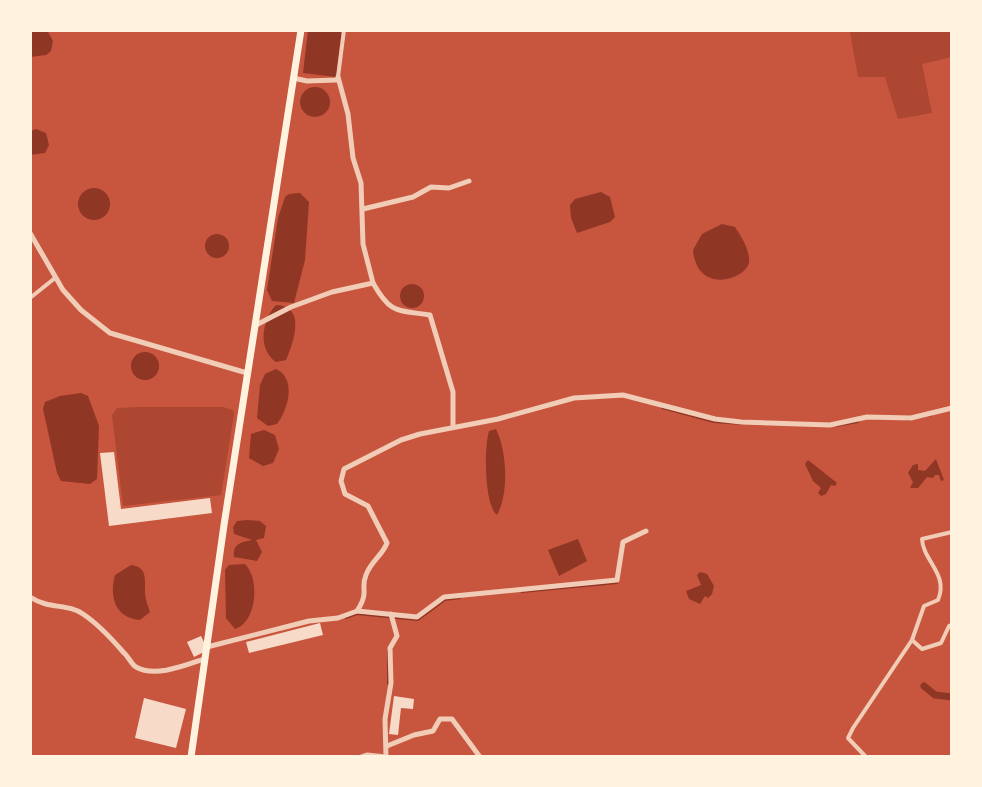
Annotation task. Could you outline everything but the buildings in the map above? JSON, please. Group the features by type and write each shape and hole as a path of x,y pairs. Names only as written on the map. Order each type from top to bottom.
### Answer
{"highway":[{"path":"191,757 301,30"}],"street":[{"path":"344,30 337,79 348,114 353,158 361,183 363,244 373,283 382,300 402,313 430,315 453,392 453,426"},
{"path":"293,78 337,79"},
{"path":"363,209 413,197 431,187 449,188 469,181"},
{"path":"30,233 55,278 75,304 110,333 247,373"},
{"path":"30,298 55,278"},
{"path":"255,326 291,307 332,292 373,283"},
{"path":"357,611 366,595 364,578 374,558 381,555 387,543 368,506 345,494 341,481 344,469 401,440 453,426 498,419 574,398 610,395 623,395 696,415 741,422 830,425 867,417 911,418 952,408"},
{"path":"207,647 357,611 417,617 444,597 617,580 623,542 646,531"},
{"path":"866,757 848,738 912,640 924,606 938,600 942,591 935,564 922,548 922,539 952,532"},
{"path":"30,597 40,604 73,608 82,613 101,628 136,667 153,670 176,668 204,659"},
{"path":"361,757 386,757 390,648 397,636 391,614"},
{"path":"912,640 922,649 941,643 952,625"},
{"path":"387,746 433,731 440,719 452,719 480,757"}],"shaded area":[{"path":"30,30 47,30 53,41 51,51 46,55 30,57"},
{"path":"308,30 342,30 336,77 303,73"},
{"path":"952,30 952,57 922,64 932,113 898,119 885,77 858,77 850,32"},
{"path":"315,87 326,91 330,102 326,113 315,117 304,113 300,102 304,91"},
{"path":"36,129 46,133 49,145 45,153 30,155 30,131"},
{"path":"94,188 105,193 110,204 105,215 94,220 83,215 78,204 83,193"},
{"path":"601,192 610,197 615,217 610,222 577,233 570,205 575,199"},
{"path":"300,193 309,202 305,260 294,303 272,301 267,290 278,218 285,197"},
{"path":"722,224 735,227 747,248 749,262 740,274 722,280 703,274 696,264 693,250 702,234"},
{"path":"217,234 225,238 229,246 225,254 217,258 209,254 205,246 209,238"},
{"path":"412,284 423,291 424,296 417,307 412,308 401,301 400,296 407,285"},
{"path":"276,305 292,312 295,326 286,360 276,362 266,350 264,334 267,318"},
{"path":"145,352 155,356 159,366 155,376 145,380 135,376 131,366 135,356"},
{"path":"276,369 287,380 288,395 277,424 268,426 257,418 260,385 265,374"},
{"path":"81,393 88,396 99,426 97,479 90,484 61,481 43,409 45,402"},
{"path":"223,407 233,410 221,495 123,506 112,415 117,408"},
{"path":"496,429 505,472 503,496 497,515 487,488 486,462 489,431"},
{"path":"264,430 275,435 279,449 273,463 263,466 249,458 251,434"},
{"path":"936,459 944,480 935,475 933,478 927,477 918,488 910,488 913,482 908,473 913,465 918,464 918,470 925,471"},
{"path":"808,460 837,483 831,485 826,494 821,496 818,493 821,488 813,481 805,464"},
{"path":"237,521 260,521 266,526 264,538 256,540 262,552 257,561 234,557 236,546 252,540 234,534 233,527"},
{"path":"578,539 587,561 559,576 548,550"},
{"path":"245,564 253,580 254,600 248,618 235,629 226,618 225,570 229,565"},
{"path":"131,565 140,568 145,578 150,612 140,620 125,615 114,598 115,575"},
{"path":"700,572 707,574 714,586 712,594 708,598 705,596 700,604 689,599 686,591 701,585 697,575"}],"waterway":[{"path":"662,408 714,422 742,424"},
{"path":"907,420 932,415"},
{"path":"836,426 858,422"},
{"path":"522,592 617,581"},
{"path":"346,618 357,614 418,620 445,600 460,598"},
{"path":"388,651 388,684"},
{"path":"924,686 935,695 952,697"}]}
